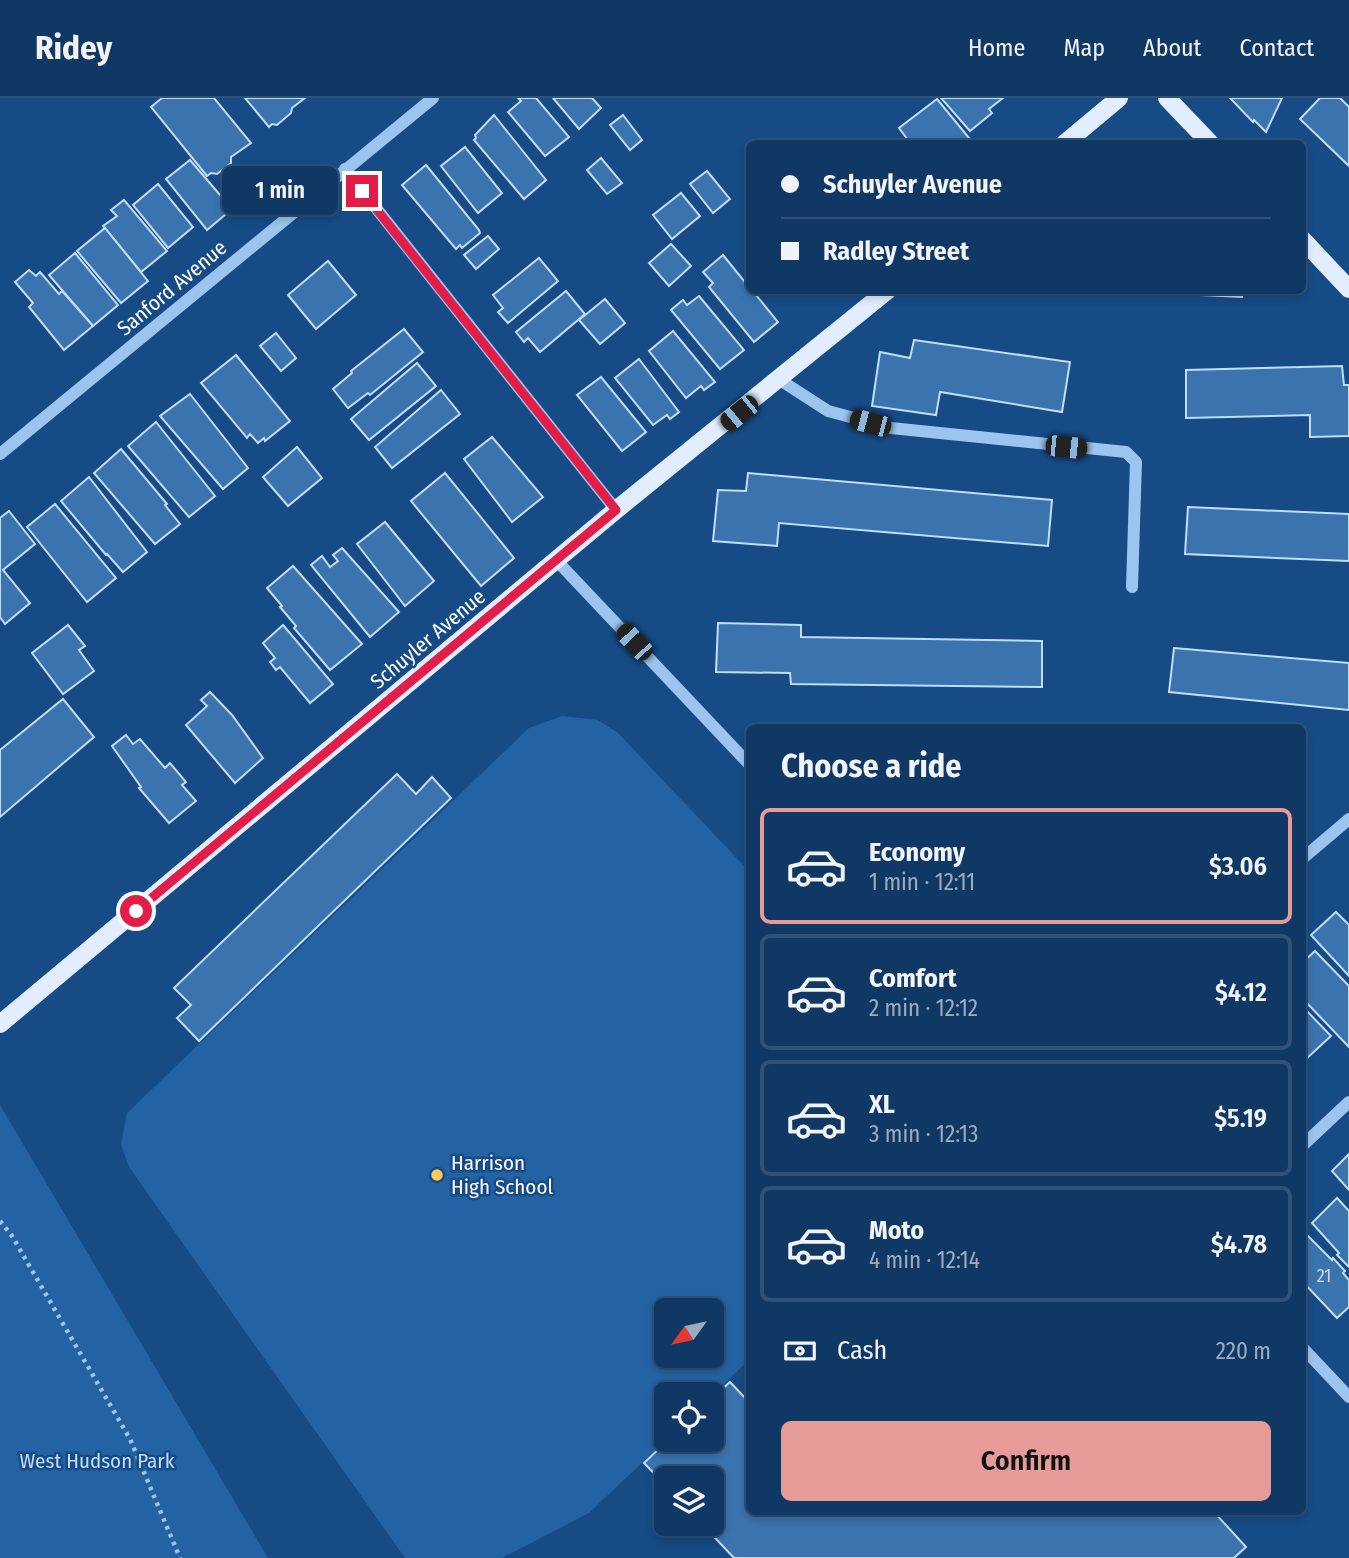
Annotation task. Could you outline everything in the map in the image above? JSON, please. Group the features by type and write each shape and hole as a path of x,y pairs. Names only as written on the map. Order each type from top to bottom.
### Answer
{"main road":[{"path":"1069,140 1119,98"},
{"path":"1167,98 1207,140"},
{"path":"1306,243 1349,289"},
{"name":"Schuyler Avenue","path":"2,1017 616,510 883,294"}],"street":[{"name":"Sanford Avenue","path":"0,454 433,98"},
{"path":"345,169 616,510"},
{"path":"780,380 828,411 891,428 1126,452 1136,462 1132,587"},
{"path":"557,561 746,761"},
{"path":"1306,856 1349,819"},
{"path":"1306,1142 1349,1102"},
{"path":"1306,1351 1349,1397"}],"path":[{"path":"0,1221 12,1236 130,1439 180,1558"}],"green space":[{"name":"Harrison High School","path":"562,716 598,720 618,733 746,868 746,1363 724,1384 654,1382 654,1451 589,1513 502,1558 405,1558 129,1167 121,1144 127,1113 529,728"},
{"name":"West Hudson Park","path":"0,1105 268,1558 0,1558"}],"building":[{"path":"162,98 214,98 251,143 231,157 231,163 217,174 211,173 207,176 151,107"},
{"path":"245,98 305,98 277,125 272,124 269,127"},
{"path":"518,98 536,98 569,137 545,156 508,112 521,101"},
{"path":"553,98 592,98 601,108 579,129"},
{"path":"941,98 1003,98 989,109 992,113 970,131"},
{"path":"1230,98 1282,98 1266,132"},
{"path":"1320,98 1340,98 1349,107 1349,166 1300,119"},
{"path":"937,99 971,140 908,140 899,128"},
{"path":"494,115 546,180 524,199 474,140 475,135"},
{"path":"623,115 642,140 630,150 610,125"},
{"path":"465,147 502,193 478,213 441,166"},
{"path":"601,158 622,183 607,194 587,170"},
{"path":"190,160 232,209 207,230 166,179"},
{"path":"426,165 479,230 480,233 462,248 460,245 456,249 402,185"},
{"path":"707,171 730,199 713,213 690,184"},
{"path":"158,184 193,227 168,248 133,205"},
{"path":"681,193 700,216 672,239 653,215"},
{"path":"124,200 167,251 141,272 103,226 117,216 111,210"},
{"path":"105,228 148,281 121,303 77,251"},
{"path":"488,236 499,249 476,269 464,255"},
{"path":"671,244 691,266 669,286 649,263"},
{"path":"75,253 118,305 93,326 49,275"},
{"path":"723,255 746,283 746,294 755,294 778,322 754,342 709,287 713,283 703,272"},
{"path":"539,258 558,281 508,323 498,312 503,308 493,295"},
{"path":"328,261 356,295 316,329 288,295"},
{"path":"29,270 36,276 40,272 59,294 62,291 93,326 64,350 29,307 33,303 15,282"},
{"path":"566,291 585,314 540,352 528,338 524,342 516,332"},
{"path":"1178,294 1242,294 1242,297"},
{"path":"699,296 744,350 720,369 671,310 683,300 687,305"},
{"path":"605,299 625,323 600,344 579,320"},
{"path":"404,329 423,352 370,395 368,393 348,408 333,389 352,373 351,371"},
{"path":"673,331 715,382 704,390 701,386 686,398 649,351"},
{"path":"276,333 296,358 281,371 260,346"},
{"path":"914,340 1070,362 1062,412 940,392 936,415 872,406 880,352 910,358"},
{"path":"236,355 290,421 265,441 264,438 258,443 250,434 247,438 201,383"},
{"path":"639,359 679,412 670,419 667,415 653,425 615,378"},
{"path":"417,363 436,386 369,440 351,419"},
{"path":"1342,366 1344,385 1349,385 1349,436 1310,437 1310,415 1186,418 1186,370"},
{"path":"601,377 646,432 622,451 577,395"},
{"path":"441,390 460,414 392,468 375,447"},
{"path":"190,394 248,468 223,489 160,416"},
{"path":"156,422 215,496 189,517 128,446"},
{"path":"492,437 543,497 512,522 464,459"},
{"path":"297,447 322,478 288,506 263,477"},
{"path":"121,449 167,504 165,505 180,524 155,544 94,473"},
{"path":"445,473 514,558 481,586 411,501"},
{"path":"748,473 1052,500 1048,546 779,523 777,546 713,541 718,490 746,491"},
{"path":"89,477 147,552 123,572 61,501"},
{"path":"55,504 116,578 87,602 27,527"},
{"path":"1188,507 1349,514 1349,561 1185,554"},
{"path":"9,511 35,544 3,570 30,603 5,624 0,617 0,518"},
{"path":"385,522 434,581 405,606 357,544"},
{"path":"342,548 399,612 370,637 311,565 322,556 330,567 338,561 333,555"},
{"path":"293,566 362,644 330,670 294,628 296,626 267,588"},
{"path":"718,623 801,625 801,637 1042,641 1042,687 791,684 790,673 716,672"},
{"path":"68,625 85,646 79,650 94,671 63,694 32,653"},
{"path":"283,625 333,684 310,703 280,667 276,670 270,662 275,658 263,643"},
{"path":"1174,648 1349,663 1349,710 1169,692"},
{"path":"210,692 232,715 263,758 235,783 186,725 207,706 201,700"},
{"path":"63,699 94,737 0,817 0,750"},
{"path":"126,735 133,744 140,739 165,768 170,763 186,782 182,785 196,801 169,823 139,788 141,787 112,746"},
{"path":"397,774 416,794 432,777 451,798 199,1041 177,1018 191,1005 174,988"},
{"path":"1336,912 1349,925 1349,976 1311,935"},
{"path":"1315,951 1349,986 1349,1047 1306,1002 1306,959"},
{"path":"1306,1010 1331,1036 1306,1059"},
{"path":"1349,1154 1349,1190 1332,1171"},
{"path":"1337,1198 1349,1211 1349,1267 1312,1223"},
{"path":"1306,1234 1332,1260 1333,1258 1349,1280 1349,1307 1337,1318 1306,1285"},
{"path":"730,1382 746,1399 746,1515 1217,1515 1246,1547 1234,1558 734,1558 713,1536 724,1536 724,1466 654,1466 654,1473 644,1463 655,1452 724,1452 724,1387"}],"place":[{"name":"Harrison High School","path":"437,1175"}],"route":[{"path":"136,911 616,510 362,191"}]}
